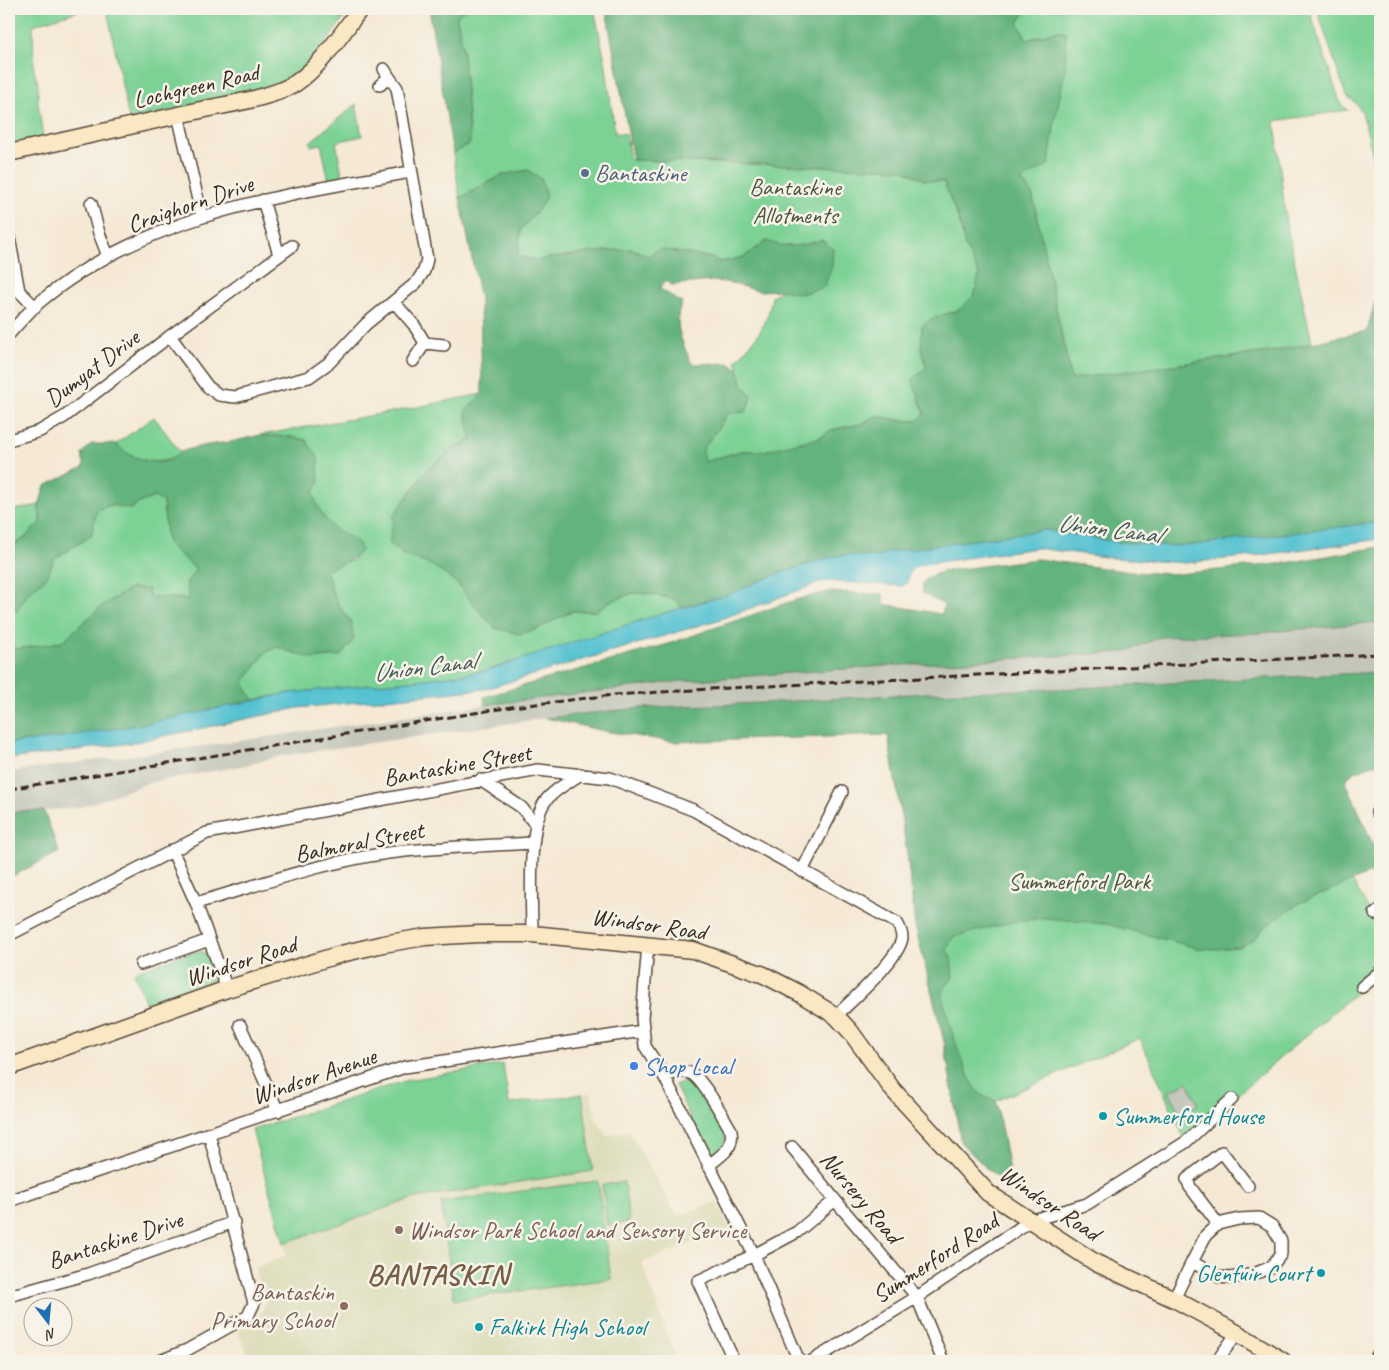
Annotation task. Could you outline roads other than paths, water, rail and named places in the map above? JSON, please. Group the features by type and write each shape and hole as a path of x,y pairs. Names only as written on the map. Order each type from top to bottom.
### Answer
{"street":[{"name":"Lochgreen Road","path":"9,153 278,92 295,83 312,68 339,38 360,9"},
{"path":"384,77 397,88 427,259 424,272 416,283 394,302 414,325 425,343"},
{"path":"178,115 202,216"},
{"name":"Craighorn Drive","path":"9,334 35,307 68,281 108,256 202,216 291,193 411,172"},
{"path":"263,200 279,255"},
{"path":"91,203 99,233 108,256"},
{"path":"9,237 19,291 35,307"},
{"name":"Dumyat Drive","path":"9,440 40,431 64,417 292,246"},
{"name":"Dumyat Drive","path":"170,336 208,387 219,395 235,397 309,378 330,362 366,324 394,302"},
{"path":"425,343 444,344"},
{"path":"413,361 425,343"},
{"name":"Bantaskine Street","path":"9,935 207,833 538,770 581,774 610,778 693,810 897,923 901,930 902,938 900,945 880,972 836,1016"},
{"path":"532,934 533,843 536,825 545,802 581,774"},
{"path":"480,780 521,807 536,825"},
{"path":"802,871 842,792"},
{"name":"Balmoral Street","path":"196,903 331,864 387,854 533,843"},
{"path":"172,850 196,903 228,989"},
{"name":"Windsor Road","path":"9,1067 228,989 341,954 383,944 470,934 532,934 648,944 693,950 764,975 799,993 836,1016 850,1031 894,1090 988,1193 1096,1263 1174,1299 1237,1333 1283,1361"},
{"path":"141,964 209,940"},
{"path":"648,944 642,1018 645,1046 664,1076 754,1255 799,1361"},
{"path":"1362,987 1380,972"},
{"path":"240,1025 278,1111"},
{"name":"Windsor Avenue","path":"9,1201 405,1067 642,1031"},
{"path":"664,1076 689,1072 698,1078 731,1130 732,1139 729,1149 708,1166"},
{"name":"Summerford Road","path":"812,1361 917,1297 1030,1221 1086,1204 1186,1142 1232,1099"},
{"path":"160,1361 187,1350 248,1316 254,1303 210,1134"},
{"name":"Nursery Road","path":"792,1147 917,1297 943,1361"},
{"path":"1218,1224 1190,1187 1187,1179 1219,1147 1248,1186"},
{"path":"734,1361 698,1281 754,1255 797,1232 835,1200"},
{"path":"1174,1299 1192,1262 1206,1235 1218,1224 1238,1219 1259,1218 1272,1226 1281,1241 1281,1254 1272,1267 1254,1274 1230,1278 1219,1277 1192,1262"},
{"name":"Bantaskine Drive","path":"9,1296 88,1274 234,1222"},
{"path":"1217,1361 1237,1333"},
{"path":"187,1350 192,1361"},
{"path":"1377,1361 1380,1356"}],"water":[{"path":"1380,522 1380,539 1254,556 1185,563 1113,558 1036,548 918,565 911,570 907,583 903,586 824,581 721,619 485,689 298,708 131,743 9,759 9,743 43,740 139,725 289,693 419,680 485,671 654,616 727,595 769,577 830,557 845,555 879,557 888,552 1045,530 1117,542 1172,546 1194,545"}],"railway":[{"path":"9,789 511,707 613,695 1380,654"}],"place":[{"name":"Bantaskine","path":"585,173"},
{"name":"Shop Local","path":"634,1066"},
{"name":"Summerford House","path":"1103,1116"},
{"name":"Windsor Park School and Sensory Service","path":"399,1230"},
{"name":"Glenfuir Court","path":"1321,1273"},
{"name":"Bantaskin Primary School","path":"344,1306"},
{"name":"Falkirk High School","path":"479,1327"}],"district":[{"name":"BANTASKIN","path":"438,1274"}],"park label":[{"name":"Bantaskine Allotments","path":"795,201"},
{"name":"Summerford Park","path":"1079,881"}],"water label":[{"name":"Union Canal","path":"1109,528"},
{"name":"Union Canal","path":"424,666"}]}
